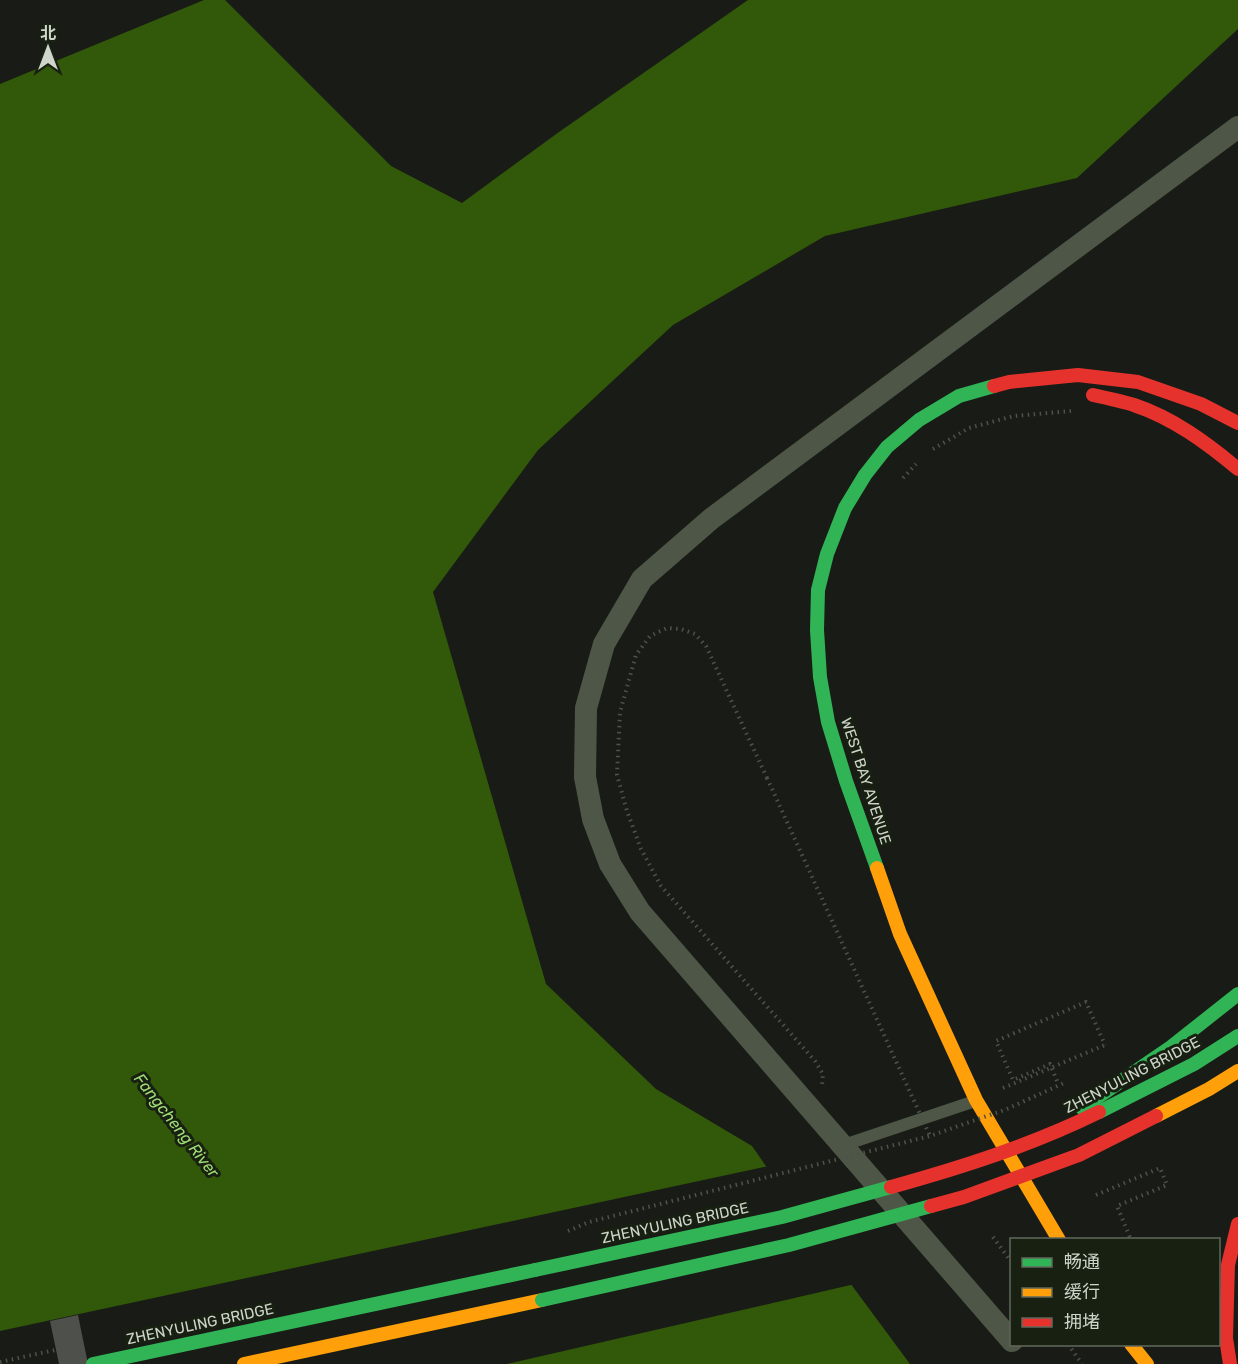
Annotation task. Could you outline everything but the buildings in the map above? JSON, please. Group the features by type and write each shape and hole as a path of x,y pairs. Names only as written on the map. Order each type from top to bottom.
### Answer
{"main road":[{"path":"1008,382 1078,375 1138,382 1201,404 1238,423"},
{"path":"1008,382 1070,390 1134,405 1177,424 1228,459 1238,469"},
{"name":"WEST BAY AVENUE","path":"1008,382 959,396 920,420 887,447 865,475 844,508 827,554 818,590 817,630 820,677 828,723 900,934 976,1100 1058,1238"},
{"path":"1021,1146 1104,1094 1171,1047 1238,994"},
{"name":"ZHENYULING BRIDGE","path":"93,1364 782,1217 956,1169 1068,1127 1194,1064 1238,1036"},
{"path":"243,1364 789,1245 964,1197 1080,1155 1209,1089 1238,1071"},
{"path":"1230,1364 1226,1338 1228,1265 1238,1224"},
{"path":"1133,1346 1147,1364"}],"street":[{"path":"1010,1339 640,912 610,864 593,819 585,777 586,708 604,644 642,579 711,519 1238,127"}],"lane":[{"path":"841,1146 976,1100"}],"path":[{"path":"928,454 934,448 969,428 1014,416 1071,411"},
{"path":"898,483 921,459"},
{"path":"811,1110 822,1090 823,1074 815,1061 661,886 641,849 627,812 617,775 620,712 636,655 650,636 667,628 681,629 695,634 706,646 930,1136"},
{"path":"976,1100 998,1090 1105,1045 1086,1002 996,1041 1013,1080 1050,1064 1057,1081"},
{"path":"560,1235 589,1222 930,1136 1006,1109 1071,1080"},
{"path":"998,1090 1010,1110"},
{"path":"1096,1195 1160,1168 1167,1185 1117,1206 1131,1238"},
{"path":"993,1237 1010,1262"},
{"path":"1069,1346 1082,1364"}],"water":[{"name":"Fangcheng River","path":"204,0 225,0 391,166 462,203 748,0 1238,0 1238,29 1077,178 825,236 673,325 538,450 433,592 546,984 656,1089 752,1146 910,1364 0,1364 0,84"}],"pier":[{"path":"769,1166 855,1284 507,1364 0,1364 0,1331"}],"traffic: fast":[{"path":"877,868 828,722 820,677 817,630 818,590 827,554 845,508 865,475 887,447 919,420 959,396 994,386"},
{"path":"1082,1108 1171,1047 1238,994"},
{"path":"1099,1112 1194,1064 1238,1036"},
{"path":"535,1270 782,1217 891,1187"},
{"path":"542,1300 789,1245 931,1206"},
{"path":"93,1364 535,1270"}],"traffic: slow":[{"path":"877,868 900,934 976,1100 1058,1238"},
{"path":"1156,1116 1209,1089 1238,1071"},
{"path":"244,1364 542,1300"},
{"path":"1133,1346 1147,1364"}],"traffic: jam":[{"path":"994,386 1009,382 1078,375 1138,382 1201,404 1238,423"},
{"path":"1093,395 1134,405 1176,424 1238,469"},
{"path":"891,1187 997,1154 1048,1135 1099,1112"},
{"path":"931,1206 964,1197 1079,1155 1156,1116"},
{"path":"1230,1364 1226,1338 1228,1265 1238,1224"}]}
